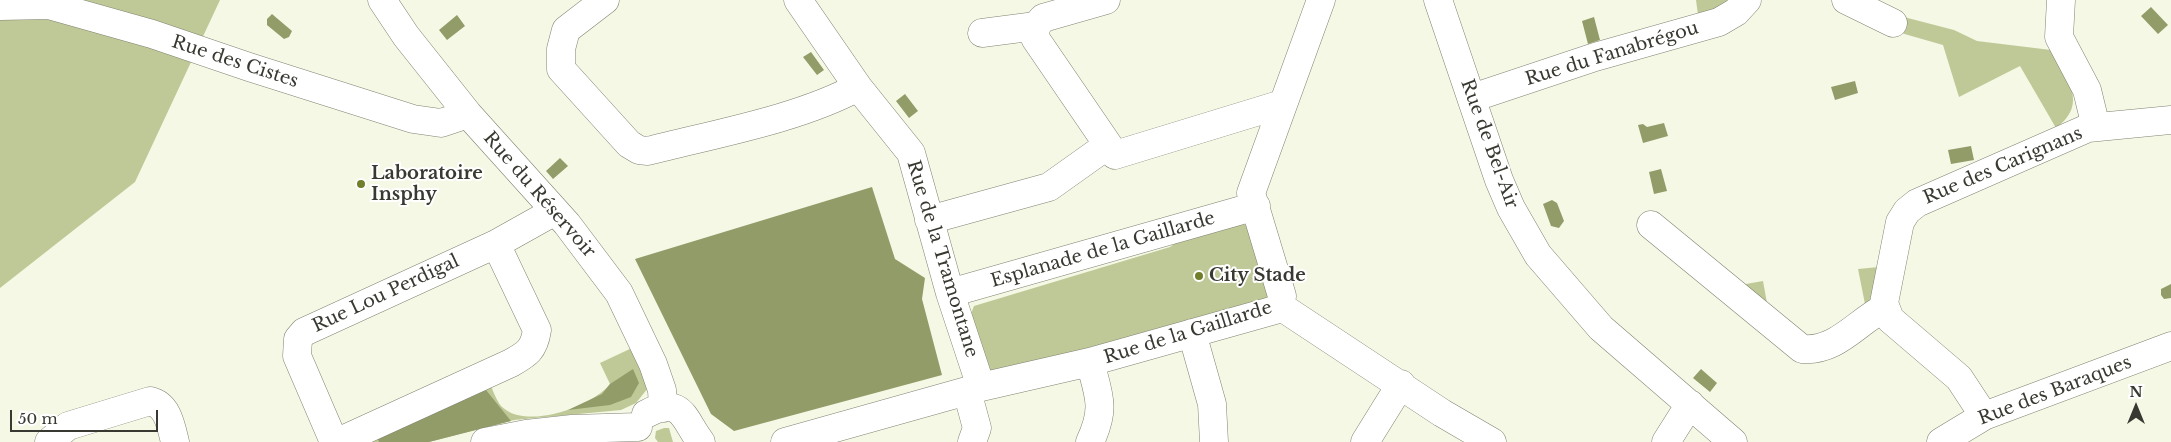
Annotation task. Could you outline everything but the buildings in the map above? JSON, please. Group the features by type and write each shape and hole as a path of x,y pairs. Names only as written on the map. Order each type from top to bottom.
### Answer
{"street":[{"name":"Rue du Réservoir","path":"382,0 406,36 468,114 555,211 595,259 620,293 653,364 662,390 663,408"},
{"path":"605,0 566,30 561,49 561,69 629,144 639,150 648,151 741,128 839,98 858,87"},
{"name":"Rue de la Tramontane","path":"798,0 858,87 911,153 950,293 974,389 976,428 972,442"},
{"path":"982,33 1036,26 1044,18 1106,0"},
{"name":"Rue de la Gaillarde","path":"785,442 974,389 1090,362 1275,310 1280,306 1282,296 1251,192 1321,0"},
{"name":"Rue de Bel-Air","path":"1438,0 1504,193 1538,255 1602,328 1733,442"},
{"name":"Rue du Fanabrégou","path":"1472,98 1595,57 1719,22 1736,12 1747,0"},
{"path":"1846,0 1893,23"},
{"path":"2061,0 2058,37 2087,90 2096,127"},
{"name":"Rue des Cistes","path":"0,6 49,5 152,34 413,119 441,123 468,114"},
{"path":"1036,26 1035,38 1115,155 1282,104"},
{"name":"Rue des Carignans","path":"1884,308 1896,234 1907,211 1917,203 2067,136 2096,127 2171,120"},
{"path":"929,220 1050,187 1108,145"},
{"name":"Esplanade de la Gaillarde","path":"950,293 1256,206"},
{"name":"Rue Lou Perdigal","path":"496,244 537,330 535,343 525,355 511,363 336,442 297,356 298,339 304,332 496,244 555,211"},
{"path":"1651,225 1802,349 1826,348 1884,308 1890,319 1960,378 1984,416"},
{"path":"1280,306 1442,413 1492,442"},
{"path":"1192,333 1212,404 1214,442"},
{"name":"Rue des Baraques","path":"1941,442 1984,416 2171,346"},
{"path":"1090,362 1100,400 1101,412 1099,424 1090,442"},
{"path":"1365,442 1400,384"},
{"path":"49,442 68,426 150,401 158,403 165,412 175,442"},
{"path":"1666,442 1690,404"},
{"path":"485,442 526,434 638,434 646,414 663,408 674,409 684,414 701,442"}],"shaded area":[{"path":"0,0 220,0 135,182 0,288"},
{"path":"1696,0 1729,0 1719,8 1698,15"},
{"path":"2151,7 2168,25 2158,34 2141,16"},
{"path":"272,14 292,31 289,37 284,39 267,25 267,19"},
{"path":"457,15 465,26 447,40 439,30"},
{"path":"1900,16 1954,30 1977,41 2051,50 2072,90 2071,110 2066,119 2056,128 2020,66 1959,97 1943,45 1894,31"},
{"path":"1594,17 1600,40 1588,44 1582,21"},
{"path":"811,52 824,70 817,75 803,57"},
{"path":"1855,81 1858,93 1835,100 1831,87"},
{"path":"905,94 918,111 909,118 896,101"},
{"path":"1664,123 1668,136 1643,143 1638,125 1643,124 1647,127"},
{"path":"1971,146 1974,160 1951,164 1948,150"},
{"path":"560,158 568,166 553,179 546,171"},
{"path":"1661,169 1667,191 1654,194 1649,172"},
{"path":"872,187 895,259 925,278 922,299 942,375 734,431 711,414 635,259"},
{"path":"1552,200 1557,203 1564,221 1559,228 1551,226 1543,204"},
{"path":"1239,222 1252,228 1273,289 1265,302 991,373 983,362 970,316 974,306 1170,247 1187,235"},
{"path":"1879,267 1873,298 1866,309 1858,269"},
{"path":"1763,281 1769,314 1746,288 1746,284"},
{"path":"2171,284 2171,298 2164,299 2161,295 2161,289"},
{"path":"634,347 648,388 636,403 621,410 514,420 429,442 358,442 489,381 501,406 512,413 526,416 541,416 574,408 601,393 610,384 600,363"},
{"path":"633,369 639,383 631,397 610,405 568,410 602,394 610,384"},
{"path":"1701,369 1717,383 1710,392 1693,378"},
{"path":"486,390 511,421 429,442 379,442 377,437"},
{"path":"669,428 673,442 658,442 655,438 656,431"}],"place":[{"name":"Laboratoire Insphy","path":"361,184"},
{"name":"City Stade","path":"1199,276"}]}
